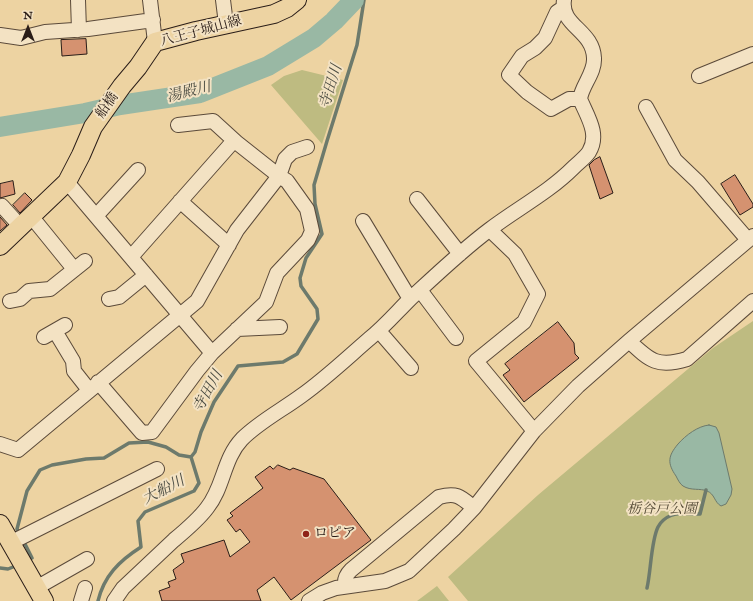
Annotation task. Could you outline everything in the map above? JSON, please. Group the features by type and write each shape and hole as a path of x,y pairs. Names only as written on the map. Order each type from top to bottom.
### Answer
{"main road":[{"name":"八王子城山線","path":"122,86 138,68 155,42 196,31 274,14 287,8 297,0"},
{"name":"船橋","path":"67,182 93,127 122,86"},
{"path":"0,246 67,182"},
{"path":"0,524 20,547 40,594"}],"street":[{"path":"78,0 79,30"},
{"path":"150,0 155,42"},
{"path":"223,0 226,24"},
{"path":"564,4 557,12 545,38 535,48 522,56 509,75 527,92 551,108 569,99 580,99"},
{"path":"114,601 123,588 196,521 208,508 218,491 230,455 241,440 255,428 302,395 379,331 415,295 460,254 490,230 543,194 568,173 588,153 592,146 593,139 592,125 580,99 585,84 593,69 594,52 588,38 567,17 564,4"},
{"path":"0,35 21,38 45,32 79,30 153,20"},
{"path":"699,76 753,54"},
{"path":"309,601 322,593 345,586 385,581 409,571 474,508 534,431 578,386 751,238 675,160 646,107"},
{"path":"55,331 73,361 74,371 94,386 142,434 152,432 212,353 266,302 278,273 308,240 312,231 307,210 287,181 236,142 213,121 178,124"},
{"path":"131,257 230,145 236,142"},
{"path":"0,444 18,450 197,301 237,230 279,176 285,159 292,152 307,147"},
{"path":"96,216 138,170"},
{"path":"67,182 212,353"},
{"path":"417,200 460,254"},
{"path":"180,202 229,245"},
{"path":"0,207 2,206 26,221 79,265 50,289 29,291 20,299 10,301"},
{"path":"363,221 415,295 456,338"},
{"path":"490,230 515,254 538,294 524,322 476,360 534,431"},
{"path":"109,299 120,297 146,275"},
{"path":"629,341 644,355 659,363 674,363 687,359 753,301"},
{"path":"238,329 280,328"},
{"path":"379,331 411,368"},
{"path":"20,547 157,469"},
{"path":"345,586 344,580 351,570 440,497 454,495 460,496 474,508"},
{"path":"40,594 87,559"}],"green space":[{"path":"302,70 343,80 322,144 271,85 284,76"},
{"name":"栃谷戸公園","path":"753,321 753,601 468,601 448,577 538,495 713,348"},
{"path":"437,586 449,601 417,601"}],"shaded area":[{"path":"709,425 716,427 719,433 732,489 731,495 726,504 721,506 710,492 686,488 682,485 670,463 672,452 688,434 696,429"}],"building":[{"path":"86,39 87,54 62,56 61,40"},
{"path":"600,157 613,193 600,199 589,165"},
{"path":"735,175 753,204 753,207 740,215 721,184"},
{"path":"13,181 15,194 0,198 0,184"},
{"path":"25,193 32,200 20,213 13,205"},
{"path":"0,217 7,225 0,231"},
{"path":"558,322 574,343 575,354 579,358 524,402 503,375 510,370 505,364"},
{"name":"ロピア","path":"278,465 290,470 293,468 324,479 371,540 291,600 274,577 257,590 261,601 162,601 159,591 170,587 168,582 176,579 173,570 184,562 181,554 224,540 230,557 250,542 240,529 236,532 227,520 233,516 230,513 263,488 255,477 270,466 273,469"}],"waterway":[{"name":"湯殿川","path":"0,127 85,113 120,105 200,93 268,66 314,38 334,21 354,0"},
{"name":"寺田川","path":"20,535 17,529 27,491 40,470 52,465 86,459 104,458 129,443 148,442 166,447 179,455 191,457 195,452 201,432 214,402 238,366 283,362 297,354 318,319 317,309 301,286 300,278 306,258 322,234 315,204 314,185 357,45 364,0"},
{"name":"大船川","path":"98,601 108,577 119,564 141,547 138,521 145,512 194,491 199,483 191,457"},
{"path":"647,588 652,548 659,525 668,517 675,514 700,514 706,490"},
{"name":"寺田川","path":"23,540 32,558 27,560"},
{"name":"寺田川","path":"0,568 8,569 18,565"}],"place":[{"name":"ロピア","path":"306,534"}]}
